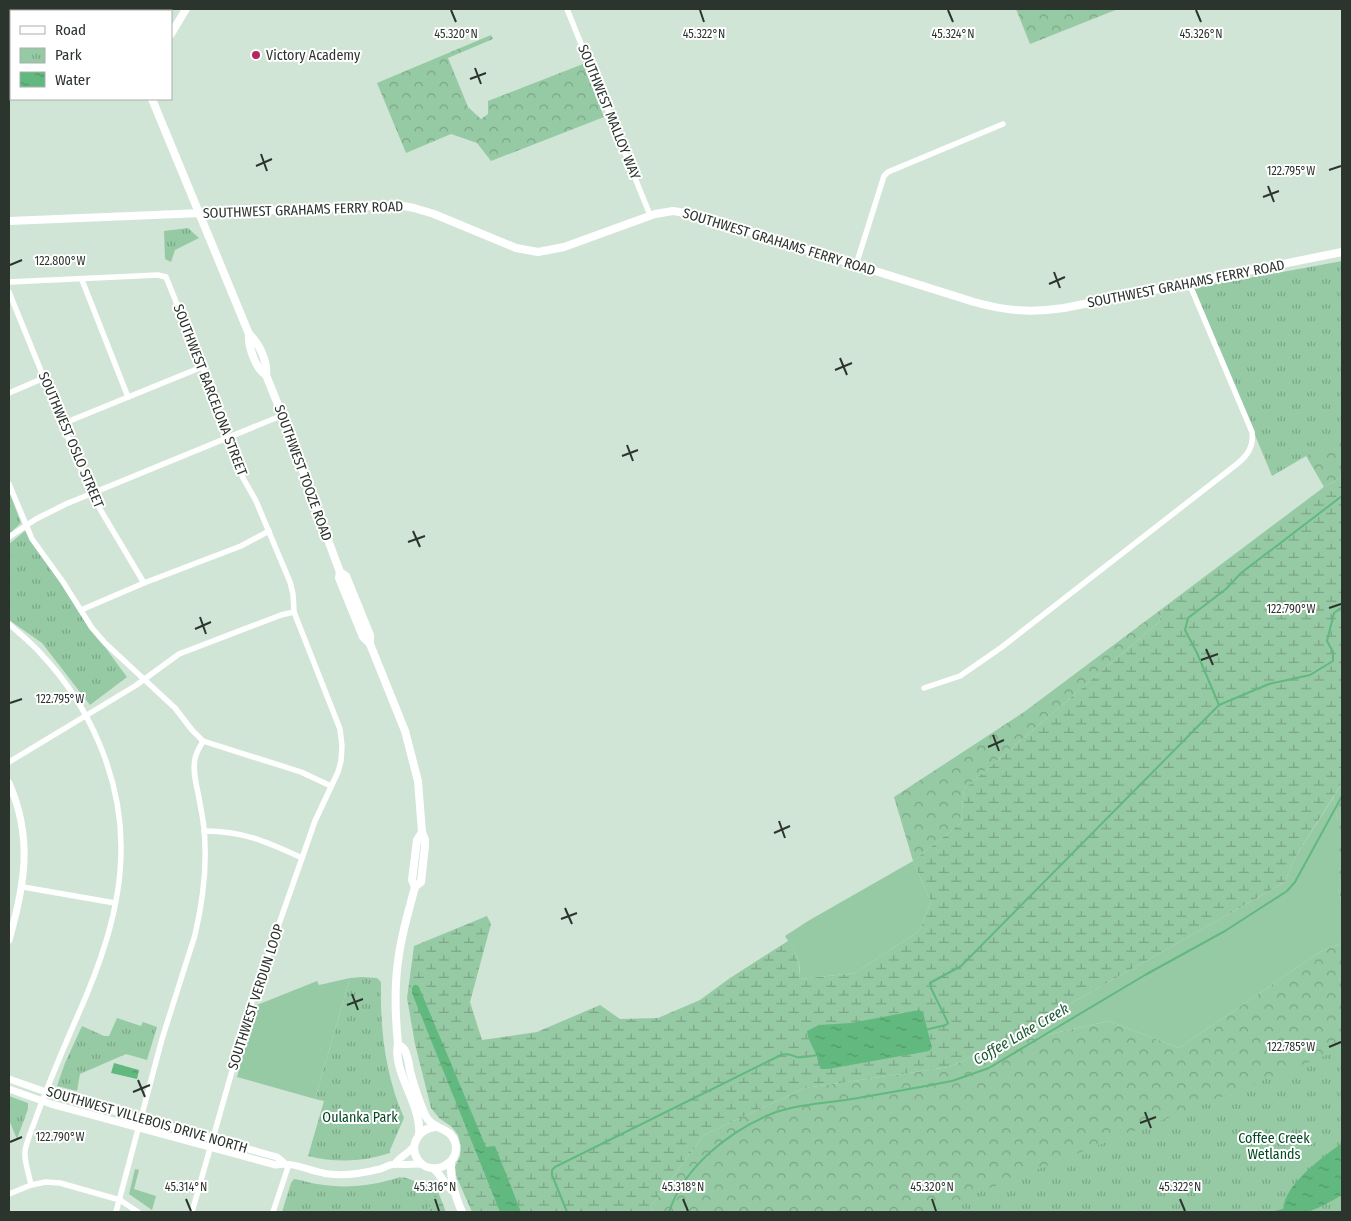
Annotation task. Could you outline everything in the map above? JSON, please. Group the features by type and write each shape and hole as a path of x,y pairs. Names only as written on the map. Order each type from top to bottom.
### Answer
{"main road":[{"path":"172,32 186,9"},
{"name":"SOUTHWEST TOOZE ROAD","path":"152,100 249,334 256,340 267,368 266,375 283,415 340,572 346,576 370,635 370,644 405,731 414,760 421,803 422,832 426,840 421,882 415,887 402,937 397,970 396,1019 398,1044 396,1051 419,1119 419,1134"},
{"name":"SOUTHWEST GRAHAMS FERRY ROAD","path":"9,221 398,206 414,208 434,214 516,248 538,252 564,247 650,215 670,211 687,212 974,302 1020,312 1038,312 1064,308 1342,252"},
{"path":"398,1044 404,1049 426,1116 436,1127 448,1132 455,1142 455,1154 451,1162 450,1174 454,1186 453,1191 462,1212"},
{"path":"436,1127 428,1128 419,1134 414,1146 415,1155 421,1164 434,1169 442,1177 448,1188 453,1191"},
{"path":"434,1169 442,1168 451,1162"}],"street":[{"name":"SOUTHWEST MALLOY WAY","path":"567,9 650,215"},
{"path":"856,265 884,176 888,172 1003,124"},
{"name":"SOUTHWEST BARCELONA STREET","path":"82,280 163,275 170,284 217,403 227,438 243,478 256,501 290,582 294,612 340,729 342,761 331,786"},
{"path":"9,282 82,280 128,397"},
{"path":"924,688 960,676 1002,647 1238,464 1249,452 1252,446 1252,432 1189,283"},
{"name":"SOUTHWEST OSLO STREET","path":"9,292 90,494 144,583"},
{"path":"62,424 202,367"},
{"path":"9,393 44,378"},
{"path":"9,538 26,525 57,508 283,415"},
{"path":"9,484 37,547 92,628 143,680 175,708 203,741 301,772 331,786"},
{"path":"81,610 144,583 241,546 269,531"},
{"path":"9,762 143,680 179,654 281,615 294,612"},
{"path":"9,624 42,654 61,677 86,715 104,760 118,807 122,851 115,904 107,938 81,1009 42,1101 25,1150 31,1185"},
{"path":"116,1212 162,1039 199,917 205,864 204,832 194,769 195,758 203,741"},
{"path":"9,783 20,813 25,862 22,886 9,940"},
{"name":"SOUTHWEST VERDUN LOOP","path":"192,1212 251,1004 315,821 331,786"},
{"path":"204,832 227,831 239,833 302,858"},
{"path":"22,886 115,904"},
{"name":"SOUTHWEST VILLEBOIS DRIVE NORTH","path":"9,1079 46,1092 277,1157 286,1164"},
{"name":"SOUTHWEST VILLEBOIS DRIVE NORTH","path":"9,1089 42,1101 276,1165 286,1164 338,1175 369,1171 395,1164 400,1166 421,1164"},
{"name":"SOUTHWEST VILLEBOIS DRIVE NORTH","path":"395,1164 409,1153 414,1146"},
{"path":"274,1212 286,1164"},
{"path":"9,1194 31,1185 46,1182 60,1183 120,1200 138,1212"}],"green space":[{"path":"1016,9 1118,9 1030,44"},
{"path":"491,35 493,39 448,58 468,107 481,119 488,114 488,101 583,64 604,117 491,161 477,143 451,134 406,153 377,83"},
{"path":"188,228 199,238 175,250 171,262 165,259 164,231"},
{"path":"1342,261 1342,435 1272,476 1194,288"},
{"path":"1342,421 1342,477 1324,487 1305,454"},
{"path":"1342,477 1342,783 1294,859 1285,882 996,1046 949,1067 805,1088 704,1135 651,1206 652,1212 472,1212 457,1178 455,1167 460,1156 461,1146 458,1135 431,1108 415,1044 407,998 414,946 487,916 491,924 470,1002 482,1040 537,1032 600,1005 620,1019 658,1018 700,1000 730,978 788,941 797,959 800,979 855,973 919,931 931,902 913,861 961,823 964,789 1159,622 1163,608 1324,487"},
{"path":"9,491 21,523 9,534"},
{"path":"25,531 127,677 90,705 42,643 9,620 9,544"},
{"path":"1163,608 1159,622 964,789 961,823 913,861 894,797 1024,712"},
{"path":"1342,783 1342,904 1338,887 1338,821 1333,798"},
{"path":"1333,798 1338,821 1338,887 1342,904 1342,943 1320,952 1179,1048 1109,1021 996,1046 1285,882 1294,859"},
{"path":"913,861 931,902 919,931 855,973 800,979 797,956 785,936"},
{"path":"1342,943 1342,1057 1234,1212 652,1212 651,1206 704,1135 805,1088 949,1067 996,1046 1109,1021 1179,1048 1320,952"},
{"path":"350,978 315,1099 237,1077 257,1005 317,981 319,985"},
{"name":"Oulanka Park","path":"350,978 377,978 381,982 385,1051 392,1085 404,1118 390,1153 370,1158 349,1160 329,1160 308,1156 324,1101 315,1099"},
{"path":"117,1018 141,1026 143,1022 157,1027 147,1060 126,1054 80,1074 77,1091 57,1086 82,1026 104,1036 109,1036"},
{"name":"Coffee Creek Wetlands","path":"1342,1049 1342,1212 929,1212"},
{"path":"9,1096 28,1103 28,1109 17,1139 9,1120"},
{"path":"135,1169 139,1170 134,1189 156,1196 152,1210 129,1194"},
{"path":"400,1177 432,1190 436,1200 424,1212 282,1212 294,1179 328,1186 349,1186 379,1183"},
{"path":"403,1177 437,1189 446,1212 352,1212 402,1180"}],"water":[{"path":"414,985 419,987 486,1147 495,1146 521,1212 500,1212 412,993"},
{"path":"919,1010 923,1012 932,1048 929,1051 821,1069 807,1031 819,1025 851,1023"},
{"path":"114,1063 139,1070 137,1079 111,1073"},
{"path":"1342,1143 1342,1195 1314,1210 1290,1213 1283,1210 1285,1200 1297,1181"}],"waterway":[{"path":"1219,705 1185,630 1188,618 1226,589 1241,573 1342,496"},
{"path":"925,1030 948,1023 930,983 961,966 1219,705 1269,684 1310,675 1333,661 1333,652 1327,641 1334,613 1342,607"},
{"name":"Coffee Lake Creek","path":"669,1212 685,1180 697,1166 724,1141 755,1122 789,1108 912,1089 952,1081 989,1068 1145,975 1225,931 1287,891 1295,882 1342,796"},
{"path":"567,1212 552,1175 552,1170 555,1167 781,1055 787,1054 797,1057 818,1055"},
{"path":"1275,1212 1283,1210 1284,1212"}],"place":[{"name":"Victory Academy","path":"256,55"}]}
